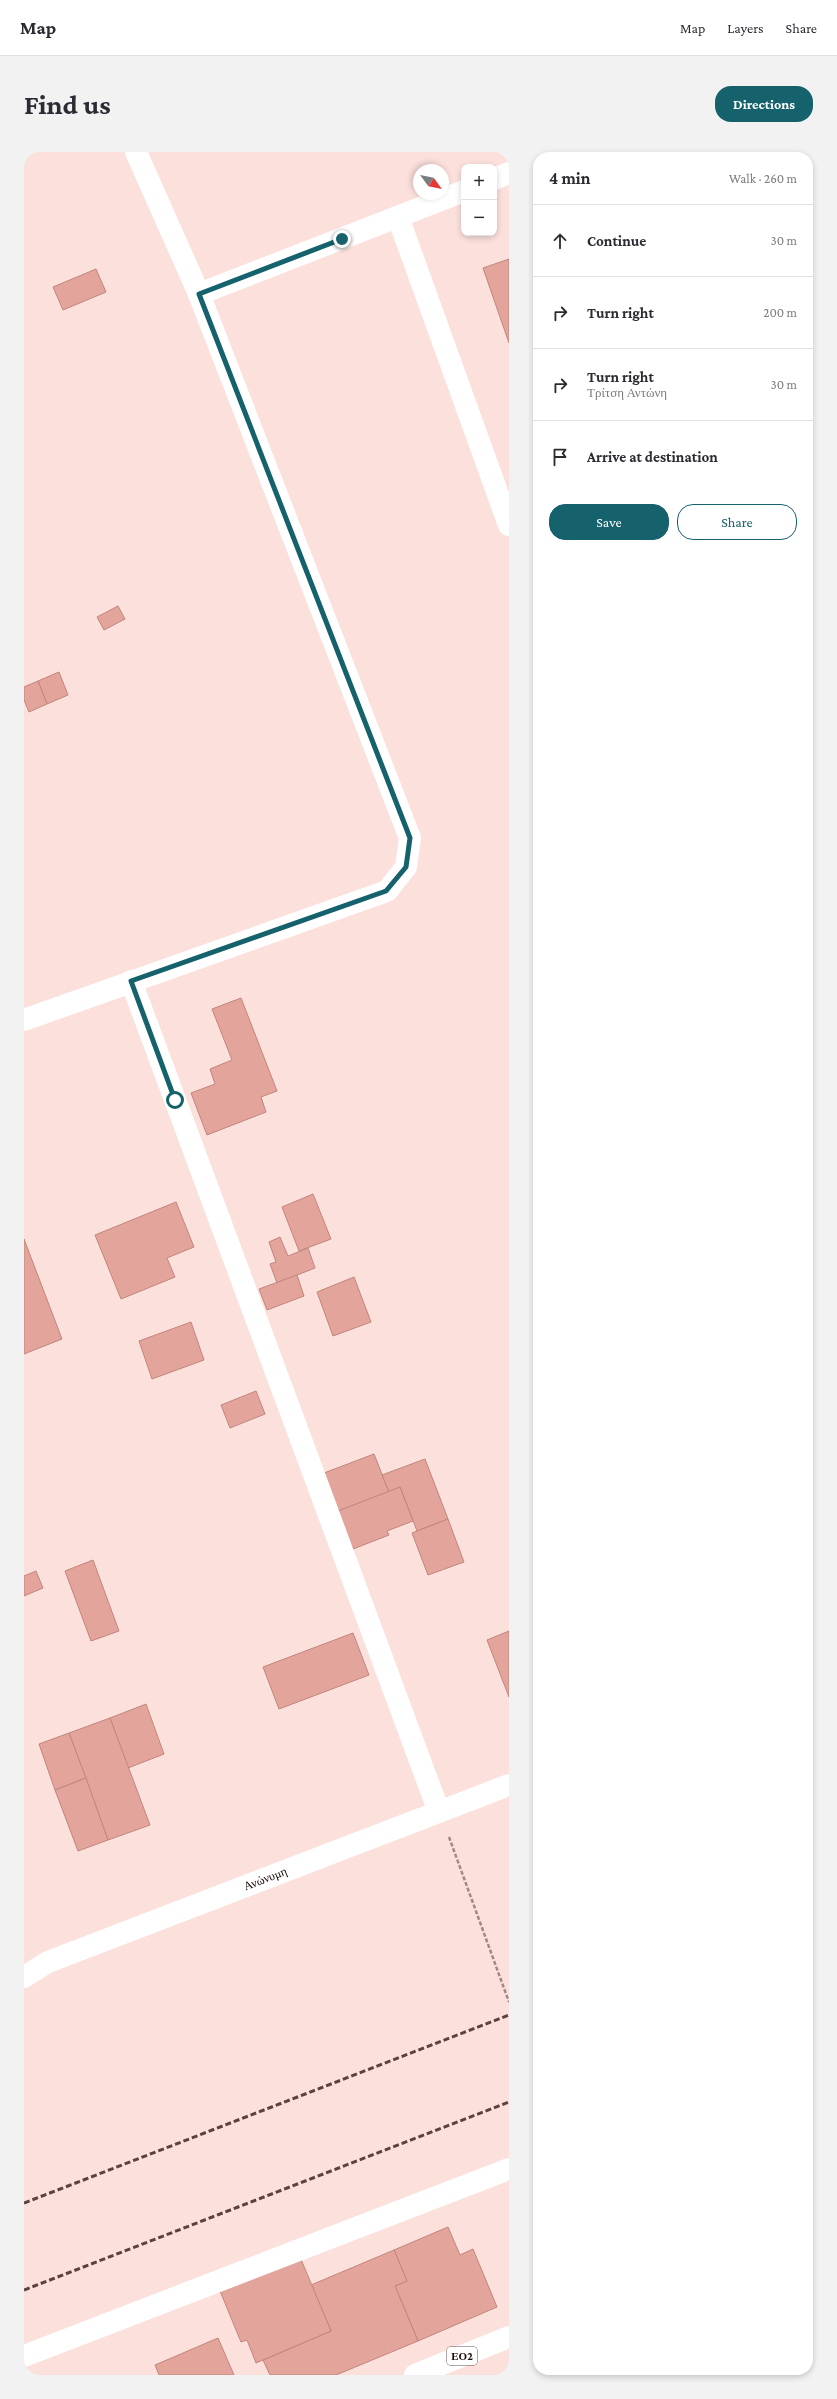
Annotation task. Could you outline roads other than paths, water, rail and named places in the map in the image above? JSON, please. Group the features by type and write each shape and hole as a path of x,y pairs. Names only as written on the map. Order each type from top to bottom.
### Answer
{"street":[{"path":"24,1020 386,891 406,867 410,838 199,294 136,152"},
{"path":"497,178 509,173"},
{"path":"199,294 461,192"},
{"path":"398,217 509,525"},
{"path":"131,981 439,1812"},
{"name":"Ανώνυμη","path":"24,1977 48,1962 509,1785"},
{"path":"24,2356 509,2169"},
{"name":"ΕΟ2","path":"415,2375 509,2336"}],"railway":[{"path":"24,2203 509,2015"},
{"path":"24,2290 509,2102"}]}
